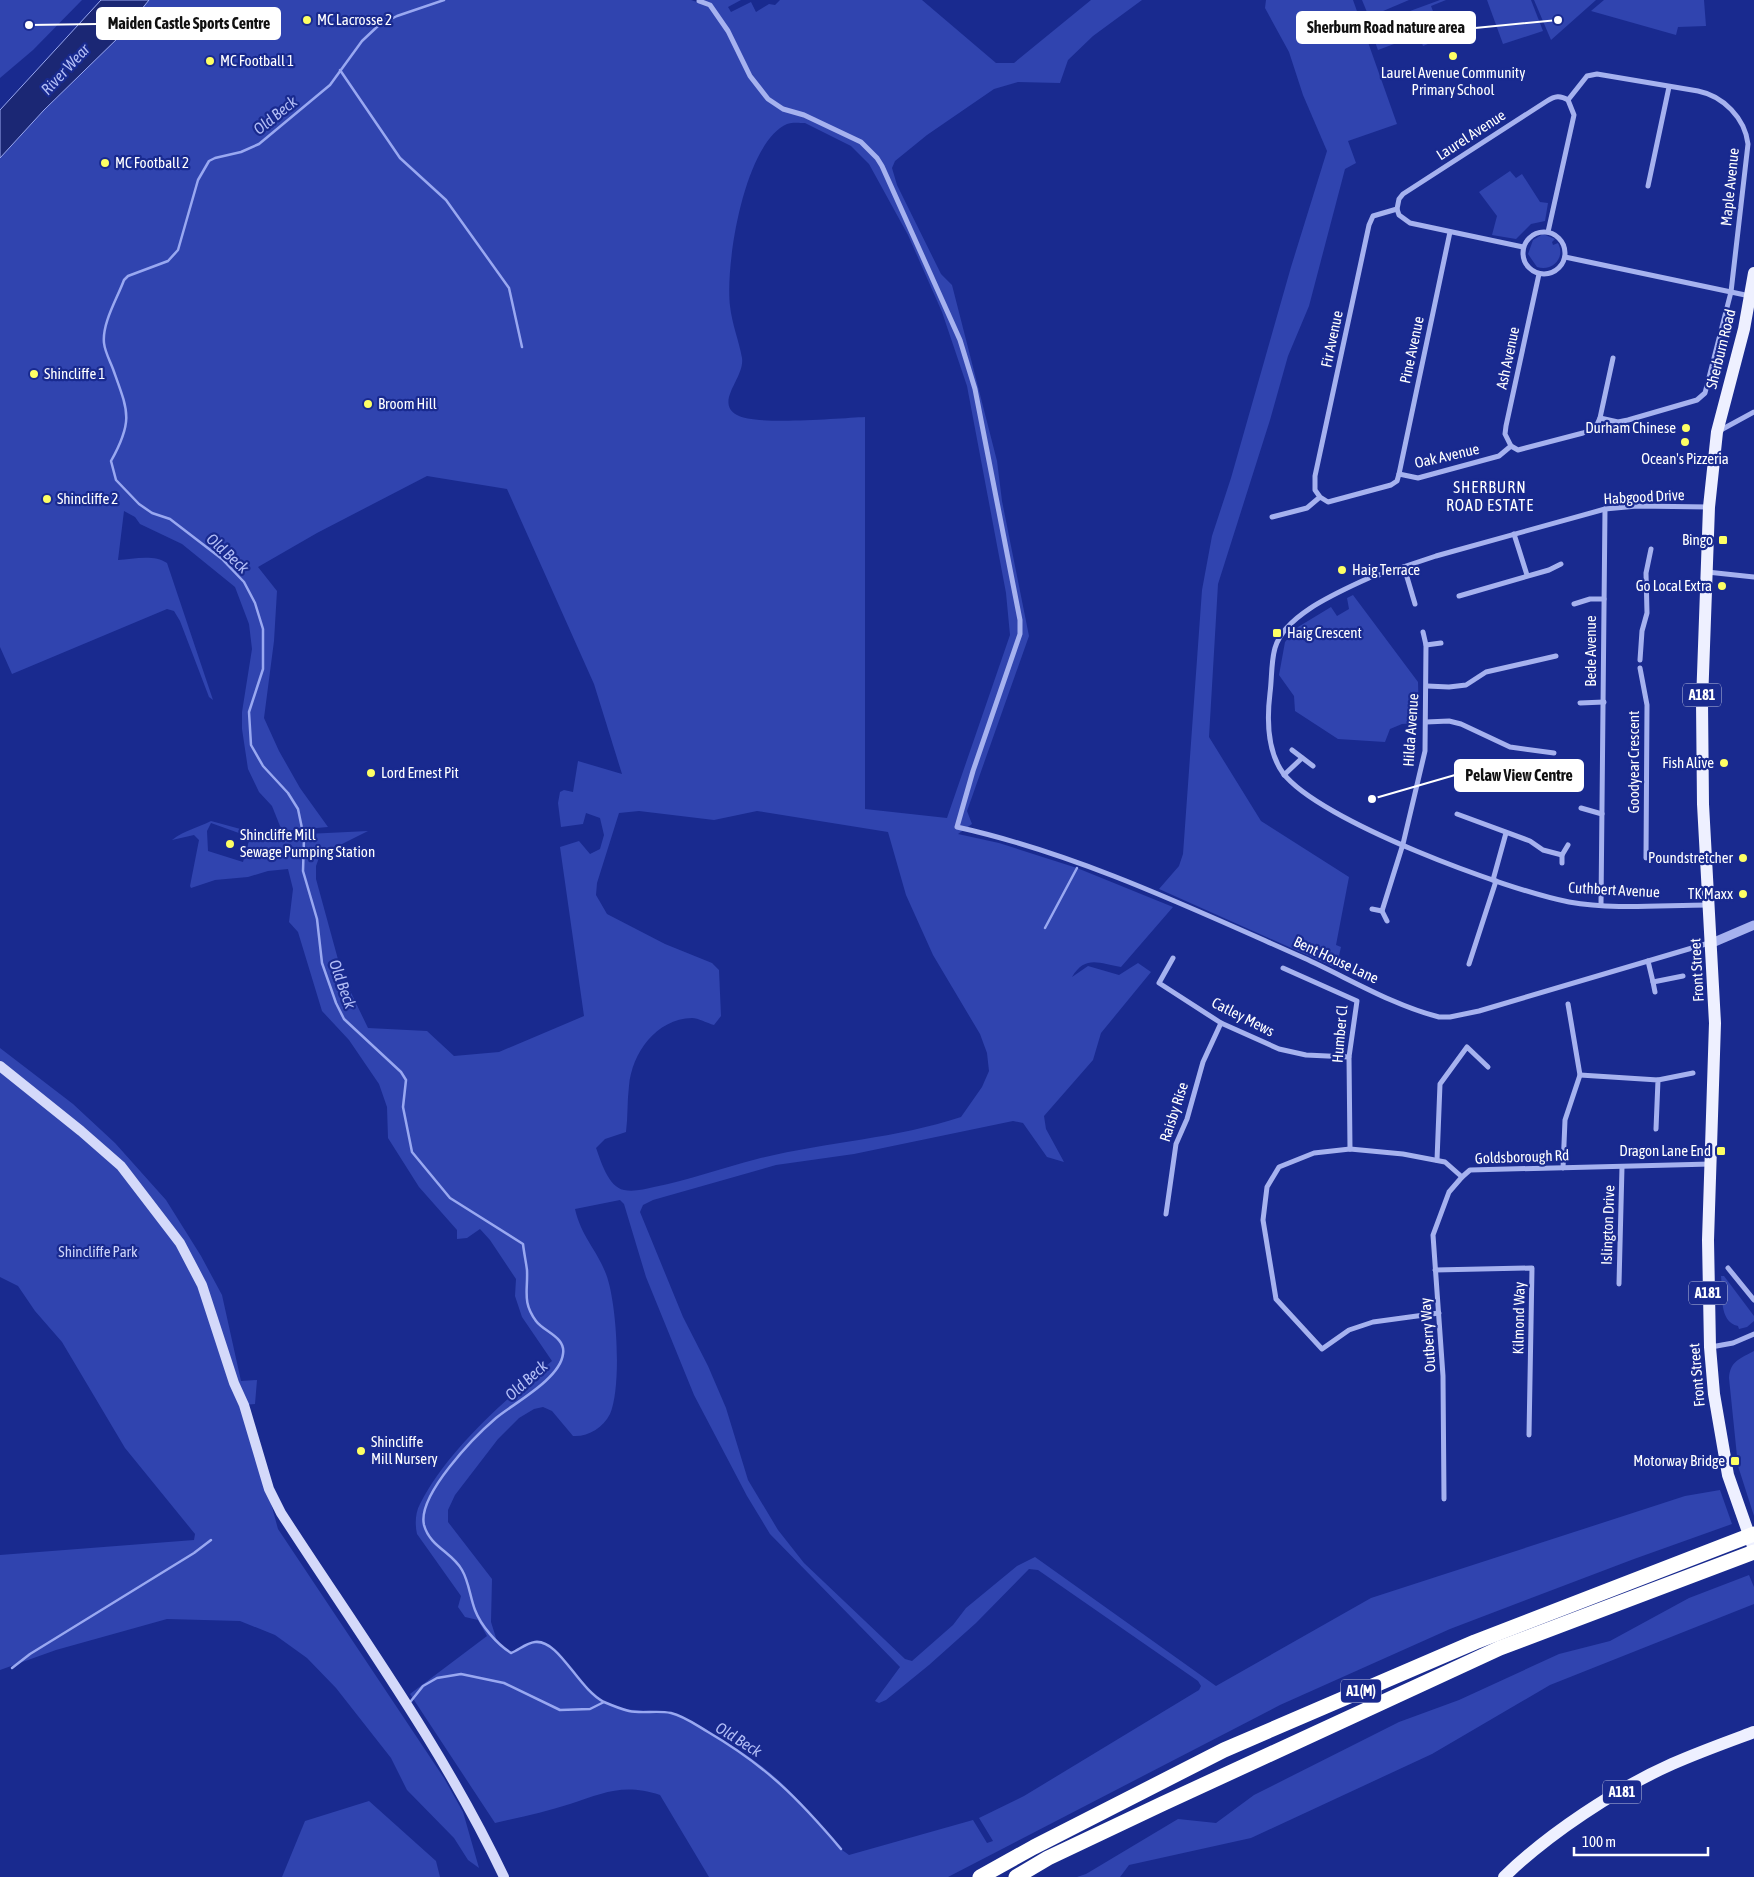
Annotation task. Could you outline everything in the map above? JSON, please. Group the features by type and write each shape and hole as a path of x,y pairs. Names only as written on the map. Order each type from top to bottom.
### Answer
{"highway":[{"name":"A1(M)","path":"980,1877 1034,1847 1224,1750 1475,1642 1754,1534"},
{"name":"A1(M)","path":"1016,1877 1048,1858 1500,1648 1754,1551"}],"main road":[{"name":"Sherburn Road","path":"1717,432 1754,273"},
{"name":"Front Street","path":"1717,432 1709,507 1702,702 1702,804 1712,942 1716,1057 1708,1254 1710,1347 1721,1442 1728,1475 1754,1551"},
{"path":"0,1066 121,1166 180,1243 202,1285 234,1383 244,1405 269,1489 281,1513 406,1704 457,1786 504,1877"},
{"name":"A181","path":"1504,1877 1531,1852 1574,1820 1613,1797 1671,1764 1754,1732"}],"street":[{"name":"Bent House Lane","path":"699,1 710,6 728,31 750,76 768,99 783,109 804,115 861,142 877,158 937,284 960,340 975,389 1020,620 1020,634 972,772 957,827 994,835 1060,855 1155,892 1366,988 1439,1017 1450,1017 1479,1011 1712,942"},
{"path":"1548,232 1574,115 1568,100 1587,76 1597,74 1669,87 1648,186"},
{"name":"Maple Avenue","path":"1600,418 1618,422 1697,400 1708,388 1731,292 1748,144 1742,124 1716,96 1698,91 1669,87"},
{"name":"Laurel Avenue","path":"1397,206 1403,194 1553,97 1562,97 1568,100"},
{"path":"1397,206 1399,215 1410,223 1523,247"},
{"name":"Fir Avenue","path":"1320,497 1315,490 1315,476 1370,220 1379,213 1397,206"},
{"name":"Pine Avenue","path":"1399,474 1450,232"},
{"path":"1548,232 1561,240 1565,248 1565,257 1558,269 1552,273 1539,274 1526,264 1522,256 1523,247 1533,234 1548,232"},
{"path":"1565,257 1750,296"},
{"name":"Ash Avenue","path":"1511,446 1505,434 1506,426 1539,274"},
{"path":"1600,418 1613,358"},
{"path":"1717,432 1754,412"},
{"name":"Oak Avenue","path":"1320,497 1328,502 1391,485 1396,481 1399,474 1418,478 1499,456 1511,446 1518,450 1583,433 1592,430 1598,424 1600,418"},
{"path":"1272,517 1307,508 1320,497"},
{"name":"Habgood Drive","path":"1279,767 1275,758 1269,728 1269,700 1275,647 1282,633 1298,616 1376,576 1514,534 1605,510 1637,506 1709,507"},
{"name":"Bede Avenue","path":"1601,905 1605,510"},
{"path":"1514,534 1527,575"},
{"path":"1640,660 1642,631 1647,613 1646,573 1651,549"},
{"path":"1459,596 1549,570 1561,564"},
{"path":"1404,567 1415,604"},
{"path":"1707,572 1754,577"},
{"name":"Bede Avenue","path":"1574,604 1590,599 1604,599"},
{"name":"Hilda Avenue","path":"1403,844 1423,761 1427,686 1426,645 1423,632"},
{"path":"1426,645 1441,643"},
{"path":"1427,686 1449,688 1466,685 1486,672 1556,656"},
{"name":"Goodyear Crescent","path":"1640,668 1647,705 1646,858"},
{"name":"Bede Avenue","path":"1580,703 1604,702"},
{"path":"1426,722 1449,721 1461,724 1510,747 1554,753"},
{"path":"1292,750 1313,766"},
{"path":"1284,775 1302,758"},
{"name":"Cuthbert Avenue","path":"1279,767 1295,786 1334,810 1403,844 1494,881 1570,902 1601,905 1709,905"},
{"path":"1581,808 1602,814"},
{"path":"1457,814 1530,841 1543,850 1562,855"},
{"path":"1469,964 1494,881 1506,832"},
{"path":"1387,921 1382,911 1403,844"},
{"path":"1562,863 1562,855 1568,845"},
{"path":"1372,910 1382,911"},
{"path":"1712,942 1754,925"},
{"name":"Catley Mews","path":"1173,958 1159,983 1221,1022 1278,1049 1306,1055 1349,1057"},
{"path":"1648,961 1655,992"},
{"name":"Humber Cl","path":"1283,968 1357,1000 1349,1057 1350,1149"},
{"path":"1653,982 1683,976"},
{"path":"1562,1168 1565,1120 1580,1075 1568,1004"},
{"name":"Raisby Rise","path":"1166,1214 1176,1144 1187,1120 1202,1062 1221,1022"},
{"path":"1437,1160 1440,1084 1467,1047 1488,1067"},
{"path":"1580,1075 1658,1080 1694,1073"},
{"path":"1656,1129 1658,1080"},
{"name":"Goldsborough Rd","path":"1439,1313 1373,1322 1349,1330 1322,1349 1276,1299 1263,1220 1266,1187 1279,1167 1314,1153 1350,1149 1403,1154 1445,1162 1462,1177 1470,1170 1711,1164"},
{"name":"Islington Drive","path":"1619,1284 1622,1167"},
{"name":"Outberry Way","path":"1444,1499 1444,1394 1433,1235 1449,1192 1462,1177"},
{"name":"Kilmond Way","path":"1435,1270 1532,1268 1529,1435"},
{"path":"1728,1268 1754,1300"},
{"path":"1710,1347 1733,1343 1754,1334"}],"green space":[{"path":"0,0 82,0 33,50 0,78"},
{"path":"149,0 691,0 700,3 699,0 741,0 728,7 731,12 751,2 756,12 769,4 775,5 780,0 922,0 996,63 1014,63 1091,0 1142,0 1093,36 1068,60 1060,83 1018,82 994,89 927,135 895,161 892,168 897,185 941,274 952,285 997,461 1002,501 1029,636 967,811 972,824 958,834 999,843 1077,868 1173,907 1121,967 1093,962 1087,963 1077,970 1072,977 1088,966 1119,975 1138,963 1151,972 1101,1033 1093,1060 1044,1116 1046,1129 1064,1162 1047,1157 1023,1123 1013,1121 854,1154 776,1165 653,1200 643,1205 640,1212 683,1317 708,1366 726,1408 748,1480 778,1530 804,1563 905,1659 912,1661 953,1625 966,1608 1017,1566 1035,1557 1216,1686 1371,1598 1685,1496 1720,1490 1732,1524 1450,1629 1280,1705 948,1877 709,1877 660,1795 647,1791 624,1790 604,1793 552,1810 495,1823 410,1694 487,1636 478,1620 465,1617 458,1607 461,1596 417,1534 416,1515 432,1484 462,1445 515,1392 552,1361 522,1317 515,1296 516,1279 490,1240 480,1229 467,1238 457,1239 457,1230 419,1187 388,1138 387,1107 379,1084 349,1040 322,1011 298,932 289,922 293,889 288,869 268,871 248,877 215,880 191,888 199,840 194,835 172,840 186,831 211,821 266,836 368,831 320,855 316,866 316,879 342,974 368,1028 427,1031 454,1056 499,1052 584,1016 560,847 579,841 590,854 600,849 604,835 600,818 586,813 583,824 561,827 558,803 560,792 564,790 573,792 578,761 622,774 594,684 507,489 427,476 317,533 258,567 277,591 274,641 264,718 279,751 300,788 328,827 282,831 272,806 259,792 248,769 242,729 242,712 252,649 249,624 235,587 182,544 140,524 135,517 124,511 118,560 150,558 167,563 213,700 209,697 180,621 174,611 167,609 12,674 0,647 0,158 44,110 120,35","holes":["805,123 851,146 869,164 908,235 942,312 967,386 1006,593 1010,635 947,818 865,809 865,417 779,421 761,420 737,415 731,410 729,403 729,397 742,366 742,358 730,306 729,287 734,235 749,179 759,155 772,136 787,124","639,811 714,820 757,811 888,832 906,895 933,955 980,1034 987,1053 989,1071 982,1087 961,1117 911,1130 782,1153 680,1181 643,1189 632,1191 618,1188 609,1179 596,1148 605,1139 626,1132 631,1074 641,1050 648,1040 667,1024 692,1018 714,1025 721,1016 719,970 712,963 665,944 607,914 596,895 597,883 619,813","211,823 250,837 243,862 208,851 207,831","620,1200 624,1204 646,1277 694,1395 747,1496 770,1534 900,1667 875,1701 879,1703 886,1700 929,1665 976,1623 1029,1569 1038,1570 1198,1681 1201,1686 1199,1690 1024,1796 979,1818 993,1841 987,1843 973,1820 849,1855 832,1840 800,1802 775,1777 747,1755 704,1728 678,1715 660,1711 624,1709 605,1702 587,1690 560,1654 544,1643 535,1642 511,1653 497,1641 491,1622 492,1579 448,1522 448,1510 455,1495 498,1439 519,1418 534,1409 543,1407 552,1411 573,1436 584,1435 594,1431 610,1414 614,1401 617,1365 613,1304 606,1274 581,1227 575,1209"]},
{"path":"1266,0 1353,0 1397,124 1348,141 1356,163 1345,169 1309,306 1288,356 1270,420 1218,584 1209,737 1261,821 1349,877 1336,945 1341,947 1336,968 1159,889 1179,866 1183,854 1202,590 1212,536 1231,478 1291,267 1327,151 1303,95 1289,52 1265,8"},
{"path":"1362,0 1409,0 1369,17"},
{"path":"1440,0 1446,0 1431,6 1436,19 1432,21 1440,39 1423,46 1410,11"},
{"path":"1487,0 1531,0 1543,31 1503,44"},
{"path":"1534,0 1596,0 1551,40"},
{"path":"1604,0 1704,0 1706,26 1678,27 1676,35 1591,11"},
{"path":"1402,18 1410,38 1378,50 1371,31"},
{"path":"1510,171 1516,178 1522,174 1540,202 1548,203 1545,221 1531,224 1516,239 1492,235 1497,216 1479,192"},
{"path":"1543,234 1555,239 1552,242 1553,245 1558,243 1560,254 1559,259 1552,266 1543,268 1537,267 1528,254 1533,240"},
{"path":"1353,595 1418,682 1419,719 1416,723 1402,724 1390,729 1385,742 1338,739 1295,711 1294,696 1279,675 1285,642 1298,627 1331,607 1337,616 1349,609 1347,598"},
{"name":"Shincliffe Park","path":"0,1048 73,1104 115,1143 166,1200 201,1256 222,1295 241,1381 257,1380 255,1404 244,1405 278,1529 444,1778 463,1812 479,1868 468,1860 454,1838 407,1790 391,1758 336,1688 307,1658 275,1635 240,1621 167,1619 56,1650 0,1670 0,1555 194,1540 195,1534 125,1448 62,1342 35,1311 18,1286 0,1277"},
{"path":"1721,1276 1724,1276 1754,1316 1754,1321 1747,1327 1739,1329 1738,1326 1727,1319 1724,1313"},
{"path":"1754,1351 1754,1516 1738,1466 1729,1378 1734,1364"},
{"path":"1749,1575 1754,1587 1754,1604 1550,1685 1432,1754 1251,1838 1129,1865 1120,1877 1077,1877 1086,1874 1178,1819 1216,1823 1254,1795 1399,1722 1459,1700 1559,1654 1610,1641 1689,1598"},
{"path":"369,1801 436,1861 440,1877 282,1877 305,1821"}],"water":[{"name":"River Wear","path":"101,0 149,0 121,35 44,110 0,158 0,110"}],"waterway":[{"name":"Old Beck","path":"444,0 397,16 379,25 362,41 330,85 259,144 241,152 209,161 198,180 178,250 168,261 128,276 124,280 105,327 104,343 106,353 122,395 126,415 123,435 111,461 116,480 139,504 152,513 170,519 222,559 244,582 255,603 263,629 263,669 249,712 251,745 263,766 288,793 298,809 304,838 303,871 317,919 322,963 336,1003 344,1019 401,1072 406,1080 403,1107 412,1152 450,1198 523,1244 527,1270 527,1302 529,1308 536,1321 558,1339 563,1348 560,1363 554,1372 535,1390 496,1418 449,1467 429,1498 424,1513 424,1525 427,1533 458,1564 466,1579 473,1605 481,1622 495,1640 511,1653 535,1642 544,1643 561,1656 586,1687 604,1702 634,1712 660,1712 681,1716 747,1757 780,1784 841,1849"},
{"path":"340,70 400,158 446,200 509,288 522,347"},
{"path":"1045,928 1077,868"},
{"path":"12,1668 30,1654 194,1553 211,1540"},
{"path":"411,1701 423,1686 437,1678 461,1674 504,1683 560,1710 590,1709 604,1702"}],"place":[{"name":"MC Lacrosse 2","path":"307,20"},
{"name":"Sherburn Road nature area","path":"1558,20"},
{"name":"Maiden Castle Sports Centre","path":"29,25"},
{"name":"Laurel Avenue Community Primary School","path":"1453,56"},
{"name":"MC Football 1","path":"210,61"},
{"name":"MC Football 2","path":"105,163"},
{"name":"Shincliffe 1","path":"34,374"},
{"name":"Broom Hill","path":"368,404"},
{"name":"Durham Chinese","path":"1686,428"},
{"name":"Ocean's Pizzeria","path":"1685,442"},
{"name":"Shincliffe 2","path":"47,499"},
{"name":"Bingo","path":"1723,540"},
{"name":"Haig Terrace","path":"1342,570"},
{"name":"Go Local Extra","path":"1722,586"},
{"name":"Haig Crescent","path":"1277,633"},
{"name":"Fish Alive","path":"1724,763"},
{"name":"Lord Ernest Pit","path":"371,773"},
{"name":"Pelaw View Centre","path":"1372,799"},
{"name":"Shincliffe Mill Sewage Pumping Station","path":"230,844"},
{"name":"Poundstretcher","path":"1743,858"},
{"name":"TK Maxx","path":"1743,894"},
{"name":"Dragon Lane End","path":"1721,1151"},
{"name":"Shincliffe Mill Nursery","path":"361,1451"},
{"name":"Motorway Bridge","path":"1735,1461"}],"district":[{"name":"SHERBURN ROAD ESTATE","path":"1490,496"}]}
